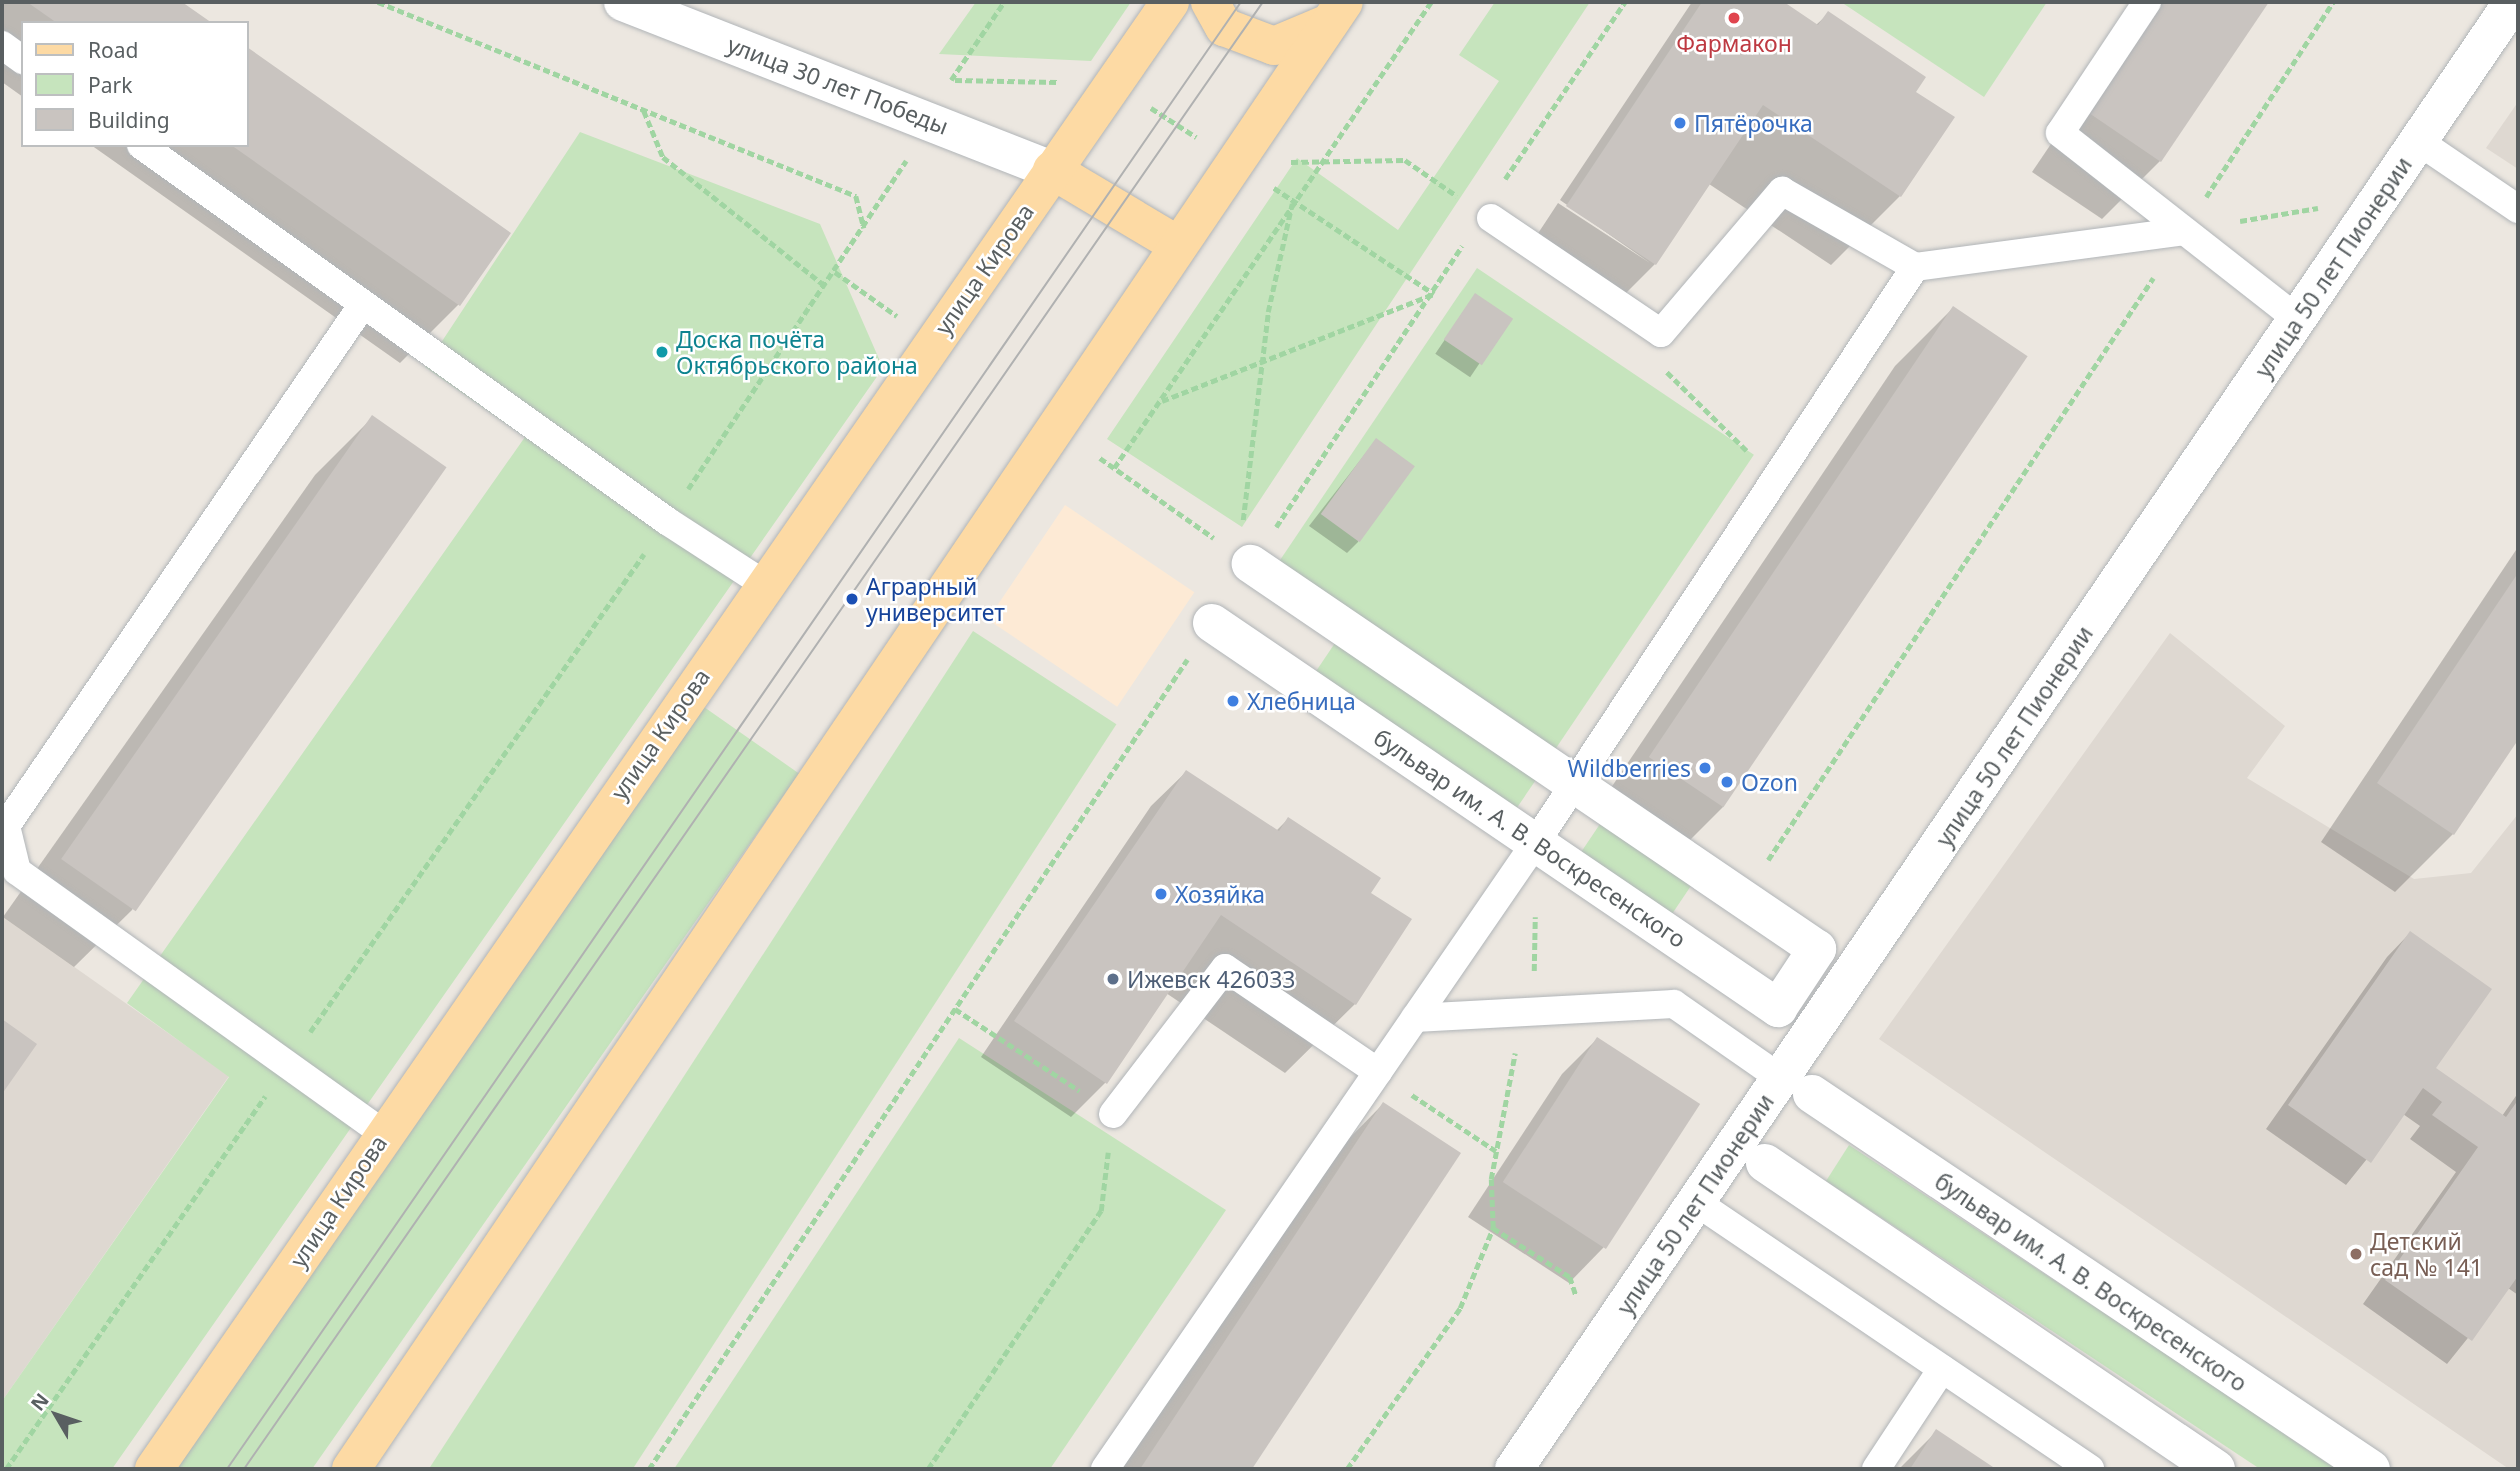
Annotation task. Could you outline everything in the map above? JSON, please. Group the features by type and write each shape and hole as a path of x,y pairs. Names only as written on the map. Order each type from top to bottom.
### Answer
{"main road":[{"name":"улица Кирова","path":"154,1469 764,584 1170,2"},
{"path":"1210,2 1224,27 1274,46 1336,13"},
{"path":"351,1469 1336,13"},
{"path":"1052,170 1178,245"}],"street":[{"name":"улица 30 лет Победы","path":"623,2 1052,170"},
{"name":"улица 50 лет Пионерии","path":"1514,1469 1696,1202 1796,1086 2297,319 2513,2"},
{"path":"1245,560 1743,899"},
{"name":"бульвар им. А. В. Воскресенского","path":"1212,623 1778,1008 1817,949 1743,899"},
{"name":"бульвар им. А. В. Воскресенского","path":"1796,1086 2371,1469"},
{"path":"1765,1163 2216,1469"}],"lane":[{"path":"2147,2 2060,133 2297,319"},
{"path":"2,45 21,59"},
{"path":"2418,141 2518,209"},
{"path":"144,147 667,521 764,584"},
{"path":"1486,215 1661,333 1782,191 1916,267 2184,231"},
{"path":"1105,1469 1536,842 1916,267"},
{"path":"363,304 6,826 17,871 286,1067 384,1134"},
{"path":"1113,1114 1225,968 1378,1072"},
{"path":"1415,1018 1674,1004 1796,1086"},
{"path":"1696,1202 2090,1469"},
{"path":"1876,1469 1942,1369"}],"path":[{"path":"378,2 856,196 864,229"},
{"path":"6,1469 667,521 864,229 1004,2"},
{"path":"1114,468 1162,401 1293,201 1431,2"},
{"path":"1245,560 1434,294 1625,2"},
{"path":"1743,899 2333,2"},
{"path":"643,110 663,157 825,287"},
{"path":"1235,163 1405,160 1486,215"},
{"path":"2184,231 2380,197"},
{"path":"1245,560 1262,363 1293,201"},
{"path":"835,272 900,318"},
{"path":"1162,401 1434,294"},
{"path":"1661,333 1667,378 1776,477"},
{"path":"1100,458 1245,560"},
{"path":"649,1469 1212,623"},
{"path":"1347,1469 1460,1308 1493,1228 1496,1151 1507,1072 1533,1011 1536,842"},
{"path":"928,1469 1101,1211 1113,1114 955,1009"},
{"path":"1378,1072 1496,1151"},
{"path":"1493,1228 1570,1277 1594,1352"}],"shaded area":[{"path":"2518,102 2518,169 2486,148"},
{"path":"1065,505 1194,592 1117,707 988,619"},
{"name":"Детский сад № 141","path":"2170,633 2285,726 2247,778 2414,879 2471,873 2518,814 2518,1469 2509,1469 1879,1039"},
{"path":"2,916 229,1076 2,1401"}],"green space":[{"path":"976,2 1131,2 1091,61 939,54"},
{"path":"1495,2 1590,2 1242,527 1107,439 1297,158 1398,230 1499,81 1459,55"},
{"path":"1841,2 2047,2 1984,97"},
{"path":"580,132 820,224 883,368 112,1469 2,1469 2,1401 229,1077 127,1003 525,437 425,367"},
{"path":"1477,268 1754,455 1545,765 1268,578"},
{"path":"973,631 1116,724 633,1469 429,1469"},
{"path":"1335,643 1536,779 1516,810 1314,674"},
{"path":"704,707 799,774 312,1469 180,1469 173,1465"},
{"path":"1600,824 1691,886 1671,916 1579,855"},
{"path":"959,1038 1226,1210 1050,1469 674,1469"},
{"path":"1849,1145 2336,1469 2260,1469 1826,1181"}],"building":[{"path":"27,2 182,2 209,21 54,21"},
{"path":"1702,2 1784,2 1818,25 1828,11 1926,77 1916,92 1955,117 1901,197 1763,105 1656,265 1566,206"},
{"path":"2164,2 2269,2 2161,162 2089,113"},
{"path":"248,48 511,233 460,306 234,147 248,147"},
{"path":"1475,293 1513,319 1482,365 1444,339"},
{"path":"1953,306 2028,356 1723,807 1649,757"},
{"path":"372,415 447,467 136,911 61,859"},
{"path":"1376,438 1415,466 1360,542 1321,514"},
{"path":"2518,573 2518,740 2454,835 2377,783"},
{"path":"1186,770 1279,831 1288,817 1381,878 1371,893 1412,919 1356,1005 1221,915 1107,1084 1014,1021"},
{"path":"2410,931 2492,989 2436,1068 2506,1117 2518,1100 2518,1276 2472,1341 2385,1280 2478,1147 2432,1115 2442,1102 2423,1088 2371,1163 2288,1105"},
{"path":"2,1019 37,1044 2,1094"},
{"path":"1597,1037 1700,1104 1606,1249 1503,1182"},
{"path":"1383,1102 1461,1153 1252,1469 1140,1469"},
{"path":"1936,1429 1996,1469 1910,1469"}],"tram line":[{"path":"227,1469 1241,2"},
{"path":"244,1469 1263,2"}],"place":[{"name":"Фармакон","path":"1734,18"},
{"name":"Пятёрочка","path":"1680,123"},
{"name":"Доска почёта Октябрьского района","path":"662,352"},
{"name":"Аграрный университет","path":"852,599"},
{"name":"Хлебница","path":"1233,701"},
{"name":"Wildberries","path":"1705,768"},
{"name":"Ozon","path":"1727,782"},
{"name":"Хозяйка","path":"1161,894"},
{"name":"Ижевск 426033","path":"1113,979"},
{"name":"Детский сад № 141","path":"2356,1254"}]}
